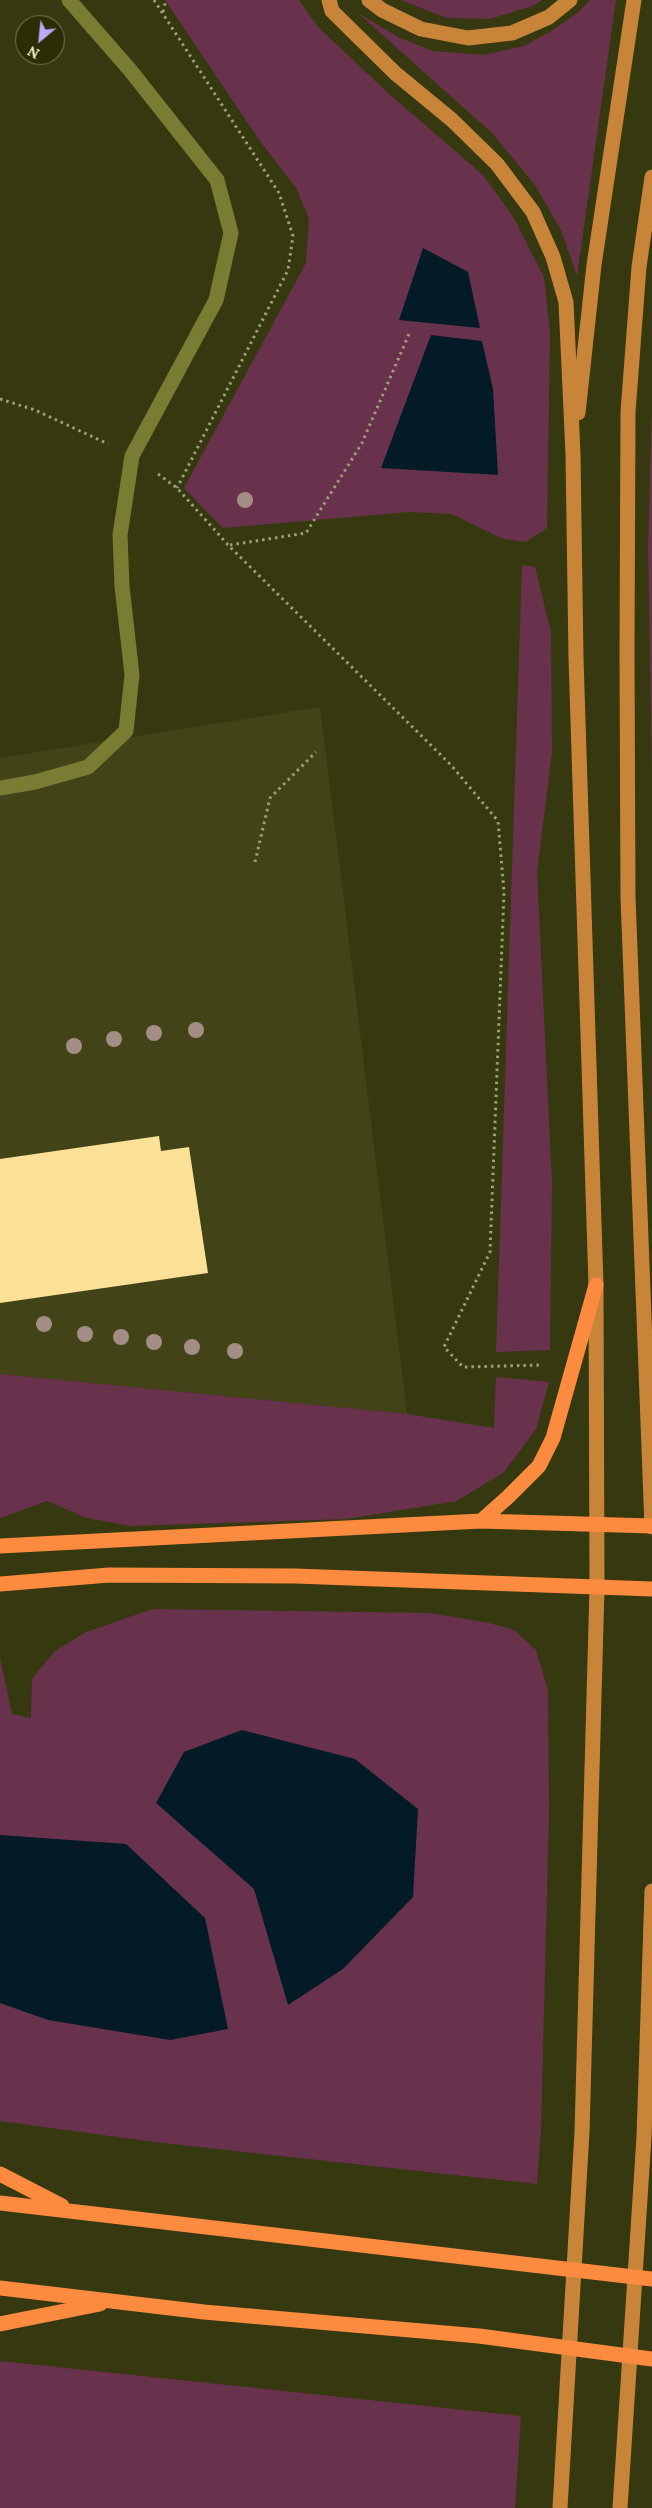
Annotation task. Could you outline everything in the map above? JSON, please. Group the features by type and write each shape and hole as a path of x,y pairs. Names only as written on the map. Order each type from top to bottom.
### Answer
{"highway":[{"path":"481,1521 539,1466 553,1438 596,1285"},
{"path":"0,1546 481,1521 652,1526"},
{"path":"0,1584 109,1576 295,1576 652,1589"},
{"path":"0,2174 70,2210"},
{"path":"0,2203 652,2278"},
{"path":"0,2288 114,2302 479,2336 652,2359"},
{"path":"0,2324 114,2302"}],"main road":[{"path":"329,0 332,10 395,73 452,120 497,164 532,212 553,257 566,302 573,454 576,668 596,1285 597,1588 582,2132 560,2508"},
{"path":"369,0 382,10 421,30 468,38 512,33 549,17 570,0"},
{"path":"573,454 594,265 634,0"},
{"path":"652,177 639,267 628,412 627,653 628,897 652,1526"},
{"path":"620,2508 644,2137 652,1890"}],"lane":[{"path":"0,788 35,782 88,767 126,731 132,675 122,586 120,535 132,456 216,300 231,233 217,180 130,70 69,0"}],"path":[{"path":"162,13 166,0"},
{"path":"229,546 306,533 310,529 362,443 409,334"},
{"path":"0,399 35,410 132,456"},
{"path":"177,488 229,546 451,765 498,821 504,892 490,1252 444,1347 463,1367 543,1365"},
{"path":"255,862 270,798 316,752"}],"shaded area":[{"path":"165,0 299,0 318,27 388,93 483,175 514,218 544,277 550,333 547,528 526,542 503,539 452,514 409,512 223,528 184,488 306,263 309,218 296,188 260,141"},
{"path":"401,0 542,0 533,6 490,19 447,18"},
{"path":"590,0 616,0 577,276 561,230 535,185 493,134 358,13 398,37 433,51 483,55 524,46 553,30 577,13"},
{"path":"652,405 652,778 648,546"},
{"path":"522,565 535,567 551,632 552,752 537,872 552,1183 550,1350 496,1352"},
{"path":"320,707 407,1414 0,1374 0,758"},
{"path":"0,1374 407,1414 494,1428 496,1377 549,1382 536,1429 504,1472 457,1501 346,1519 131,1526 87,1518 47,1501 0,1518"},
{"path":"153,1609 430,1613 489,1623 514,1630 536,1650 548,1690 549,1815 541,2129 537,2184 154,2142 0,2121 0,1658 12,1714 31,1718 32,1679 54,1652 86,1632"},
{"path":"0,2361 521,2416 515,2508 0,2508"}],"water":[{"path":"423,248 468,272 480,328 399,320"},
{"path":"431,335 482,341 493,389 498,475 381,468"},
{"path":"242,1730 355,1759 418,1809 413,1897 343,1969 288,2005 254,1889 156,1803 184,1752"},
{"path":"0,1835 126,1844 205,1918 228,2029 170,2040 48,2020 0,2003"}],"building":[{"path":"159,1136 161,1151 189,1147 208,1273 0,1303 0,1159"}]}
